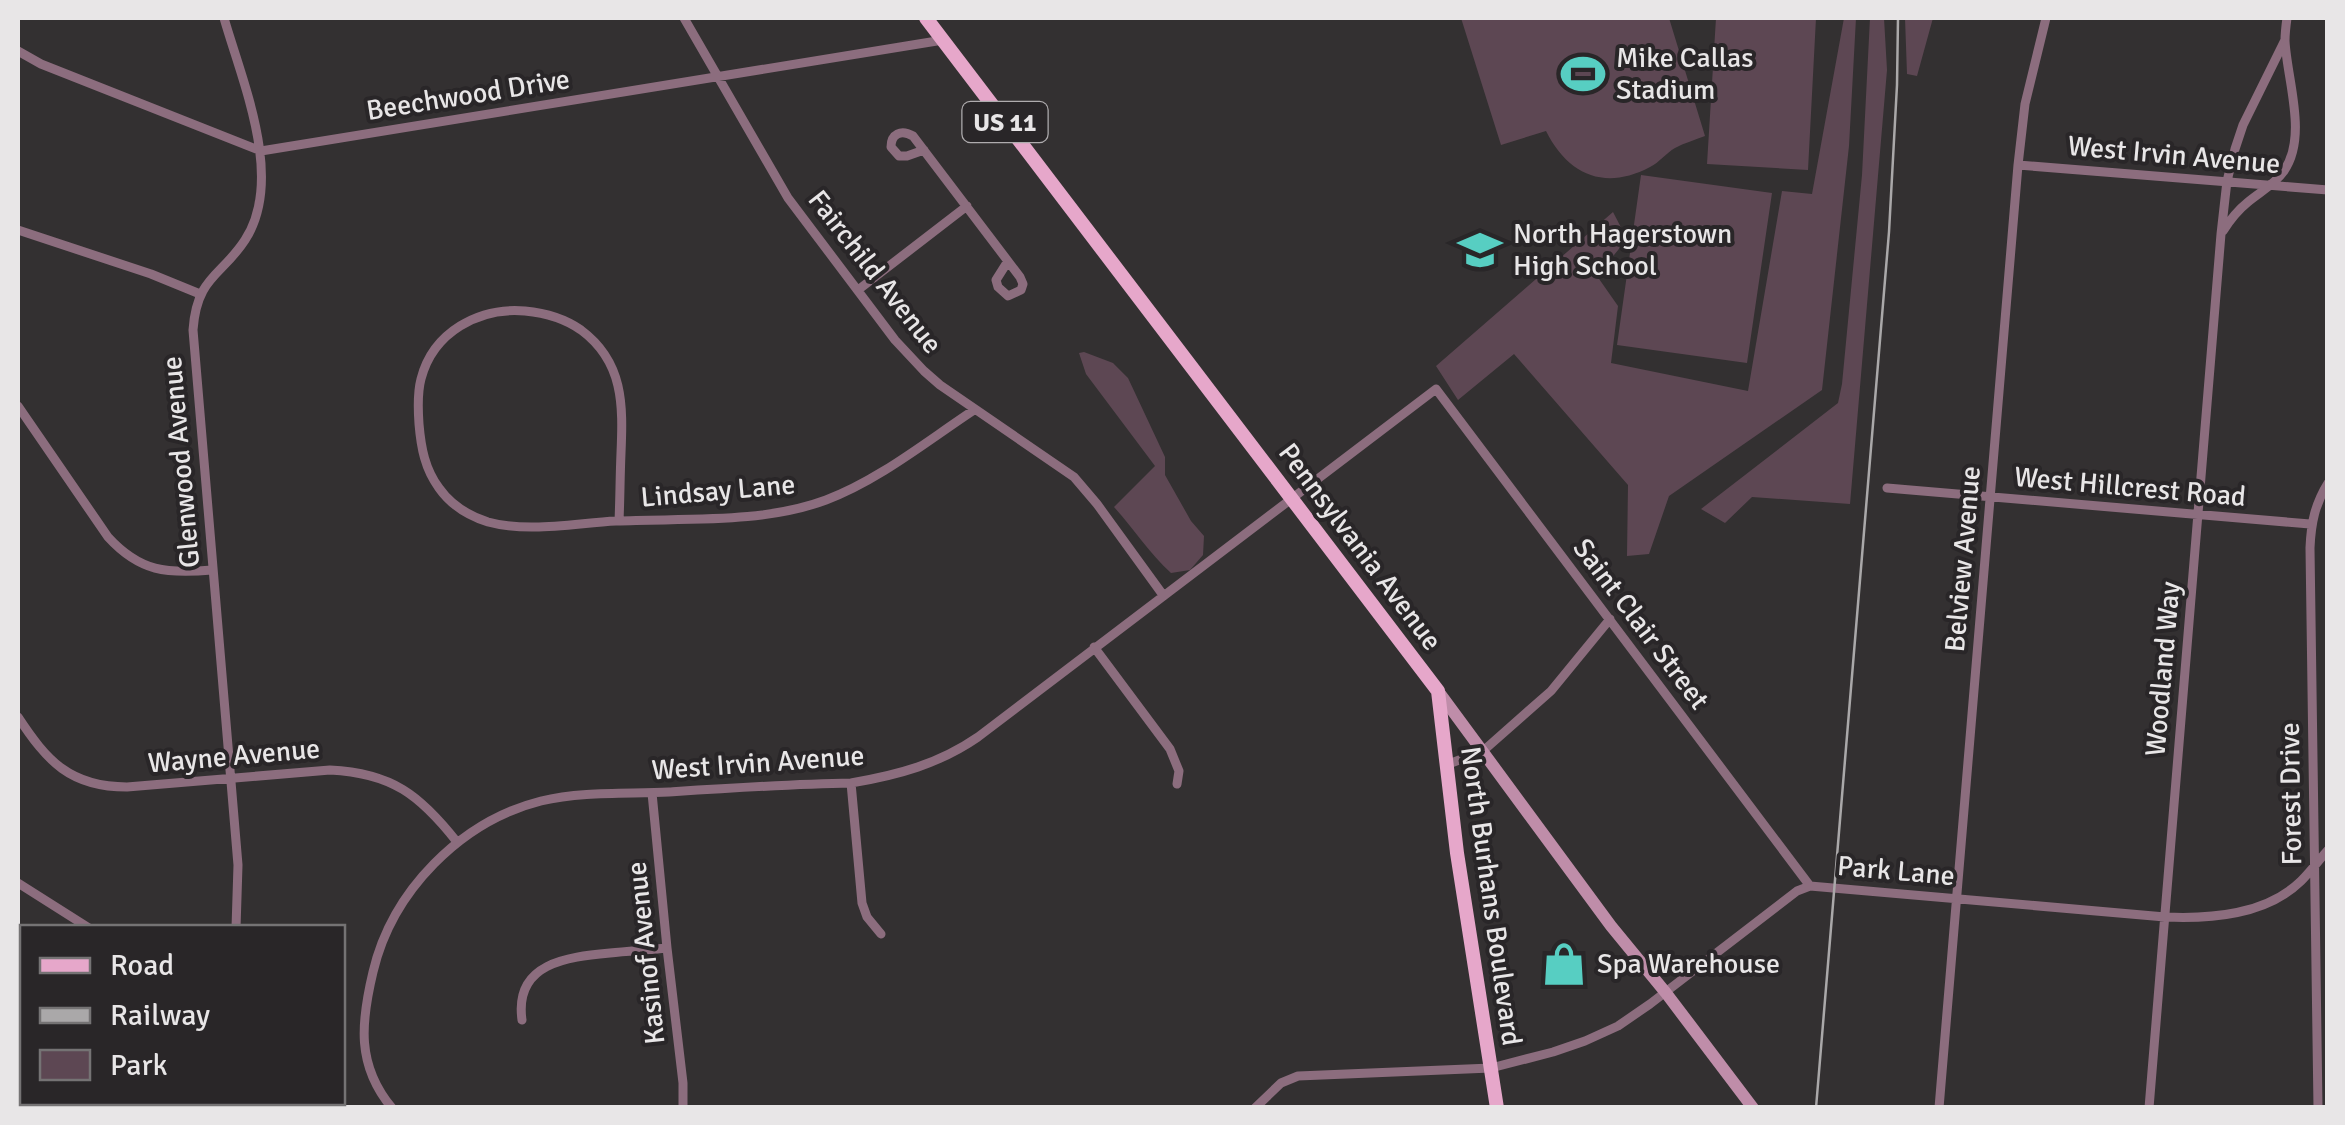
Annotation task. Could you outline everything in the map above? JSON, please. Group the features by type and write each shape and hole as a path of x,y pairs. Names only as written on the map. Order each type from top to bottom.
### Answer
{"main road":[{"name":"Pennsylvania Avenue","path":"926,18 1438,691 1611,926 1753,1108"},
{"name":"North Burhans Boulevard","path":"1438,691 1456,854 1496,1108"}],"street":[{"path":"18,230 200,294 253,227 262,167 261,150 224,18"},
{"name":"Fairchild Avenue","path":"684,18 788,198 911,358 974,410 1074,477 1164,595"},
{"name":"Belview Avenue","path":"1939,1108 2018,165 2025,104 2046,18"},
{"name":"Woodland Way","path":"2221,234 2246,203 2284,172 2289,160 2294,134 2285,40 2287,18"},
{"name":"Beechwood Drive","path":"261,150 943,40"},
{"name":"Woodland Way","path":"2149,1108 2221,234 2228,181 2243,125 2285,40"},
{"path":"18,51 41,64 261,150"},
{"path":"924,150 1008,261"},
{"name":"West Irvin Avenue","path":"2018,165 2328,190"},
{"path":"858,290 967,206"},
{"name":"Glenwood Avenue","path":"200,294 193,330 238,865 236,925"},
{"name":"Lindsay Lane","path":"619,521 622,405 613,369 598,344 566,320 525,311 496,311 454,331 430,357 420,382 418,405 424,458 440,489 458,508 489,522 511,526 749,516 806,507 846,492 974,410"},
{"name":"West Irvin Avenue","path":"392,1108 373,1080 366,1061 364,1022 376,958 415,886 457,842 502,816 542,801 595,794 851,783 916,769 962,748 1436,389"},
{"name":"Saint Clair Street","path":"1436,389 1810,886"},
{"path":"18,406 123,554 161,571 212,570"},
{"name":"Forest Drive","path":"2318,1108 2310,524 2318,498 2328,483"},
{"name":"West Hillcrest Road","path":"1887,488 2310,524"},
{"path":"1446,765 1483,751 1551,691 1610,619"},
{"path":"1094,648 1170,749 1179,771 1177,784"},
{"name":"Wayne Avenue","path":"18,717 49,760 86,782 127,787 352,771 399,785 434,814 457,842"},
{"path":"851,783 862,902 881,934"},
{"name":"Kasinof Avenue","path":"652,793 683,1108"},
{"name":"Park Lane","path":"1255,1108 1282,1083 1298,1076 1491,1068 1585,1041 1618,1026 1797,891 1810,886 2165,918 2205,918 2230,914 2278,897 2299,883 2328,850"},
{"path":"18,883 84,925"},
{"path":"522,1020 522,994 529,982 554,962 666,948"}],"green space":[{"name":"Mike Callas Stadium","path":"1461,18 1669,18 1705,136 1675,148 1650,167 1618,178 1603,178 1577,168 1565,159 1546,131 1501,145"},
{"path":"1716,18 1816,18 1808,170 1707,164"},
{"path":"1844,18 1856,18 1849,146 1822,390 1669,496 1649,554 1627,556 1628,485 1514,354 1458,400 1436,366 1613,212 1627,239 1597,276 1618,306 1611,363 1748,391 1782,191 1812,194"},
{"path":"1870,18 1884,18 1887,70 1850,504 1752,497 1725,523 1701,509 1838,403 1862,175"},
{"path":"1905,18 1933,18 1917,76 1907,74"},
{"path":"1641,175 1772,193 1747,363 1617,345"},
{"path":"1079,353 1113,363 1128,378 1165,457 1165,475 1204,536 1203,555 1190,570 1171,573 1114,507 1155,466 1086,374"}],"railway":[{"path":"1816,1108 1889,232 1898,18"},
{"path":"192,1105 196,1108"}],"place":[{"name":"Mike Callas Stadium","path":"1583,74"},
{"name":"North Hagerstown High School","path":"1480,250"},
{"name":"Spa Warehouse","path":"1564,964"}]}
